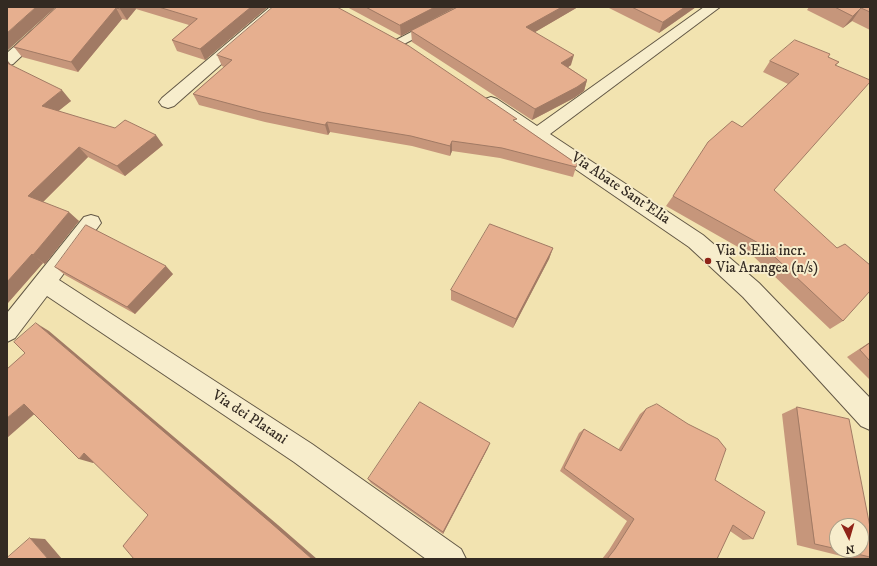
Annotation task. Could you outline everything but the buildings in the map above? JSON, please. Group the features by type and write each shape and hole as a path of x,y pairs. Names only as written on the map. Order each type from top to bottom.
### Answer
{"street":[{"path":"7,61 67,7"},
{"path":"168,102 279,7"},
{"path":"538,134 713,7"},
{"name":"Via Abate Sant'Elia","path":"473,90 696,241 751,290 870,417"},
{"path":"10,323 91,223"},
{"name":"Via dei Platani","path":"44,282 303,453 451,559"}],"lane":[{"path":"401,43 467,7"}],"place":[{"name":"Via S.Elia incr. Via Arangea (n/s)","path":"708,261"}]}
